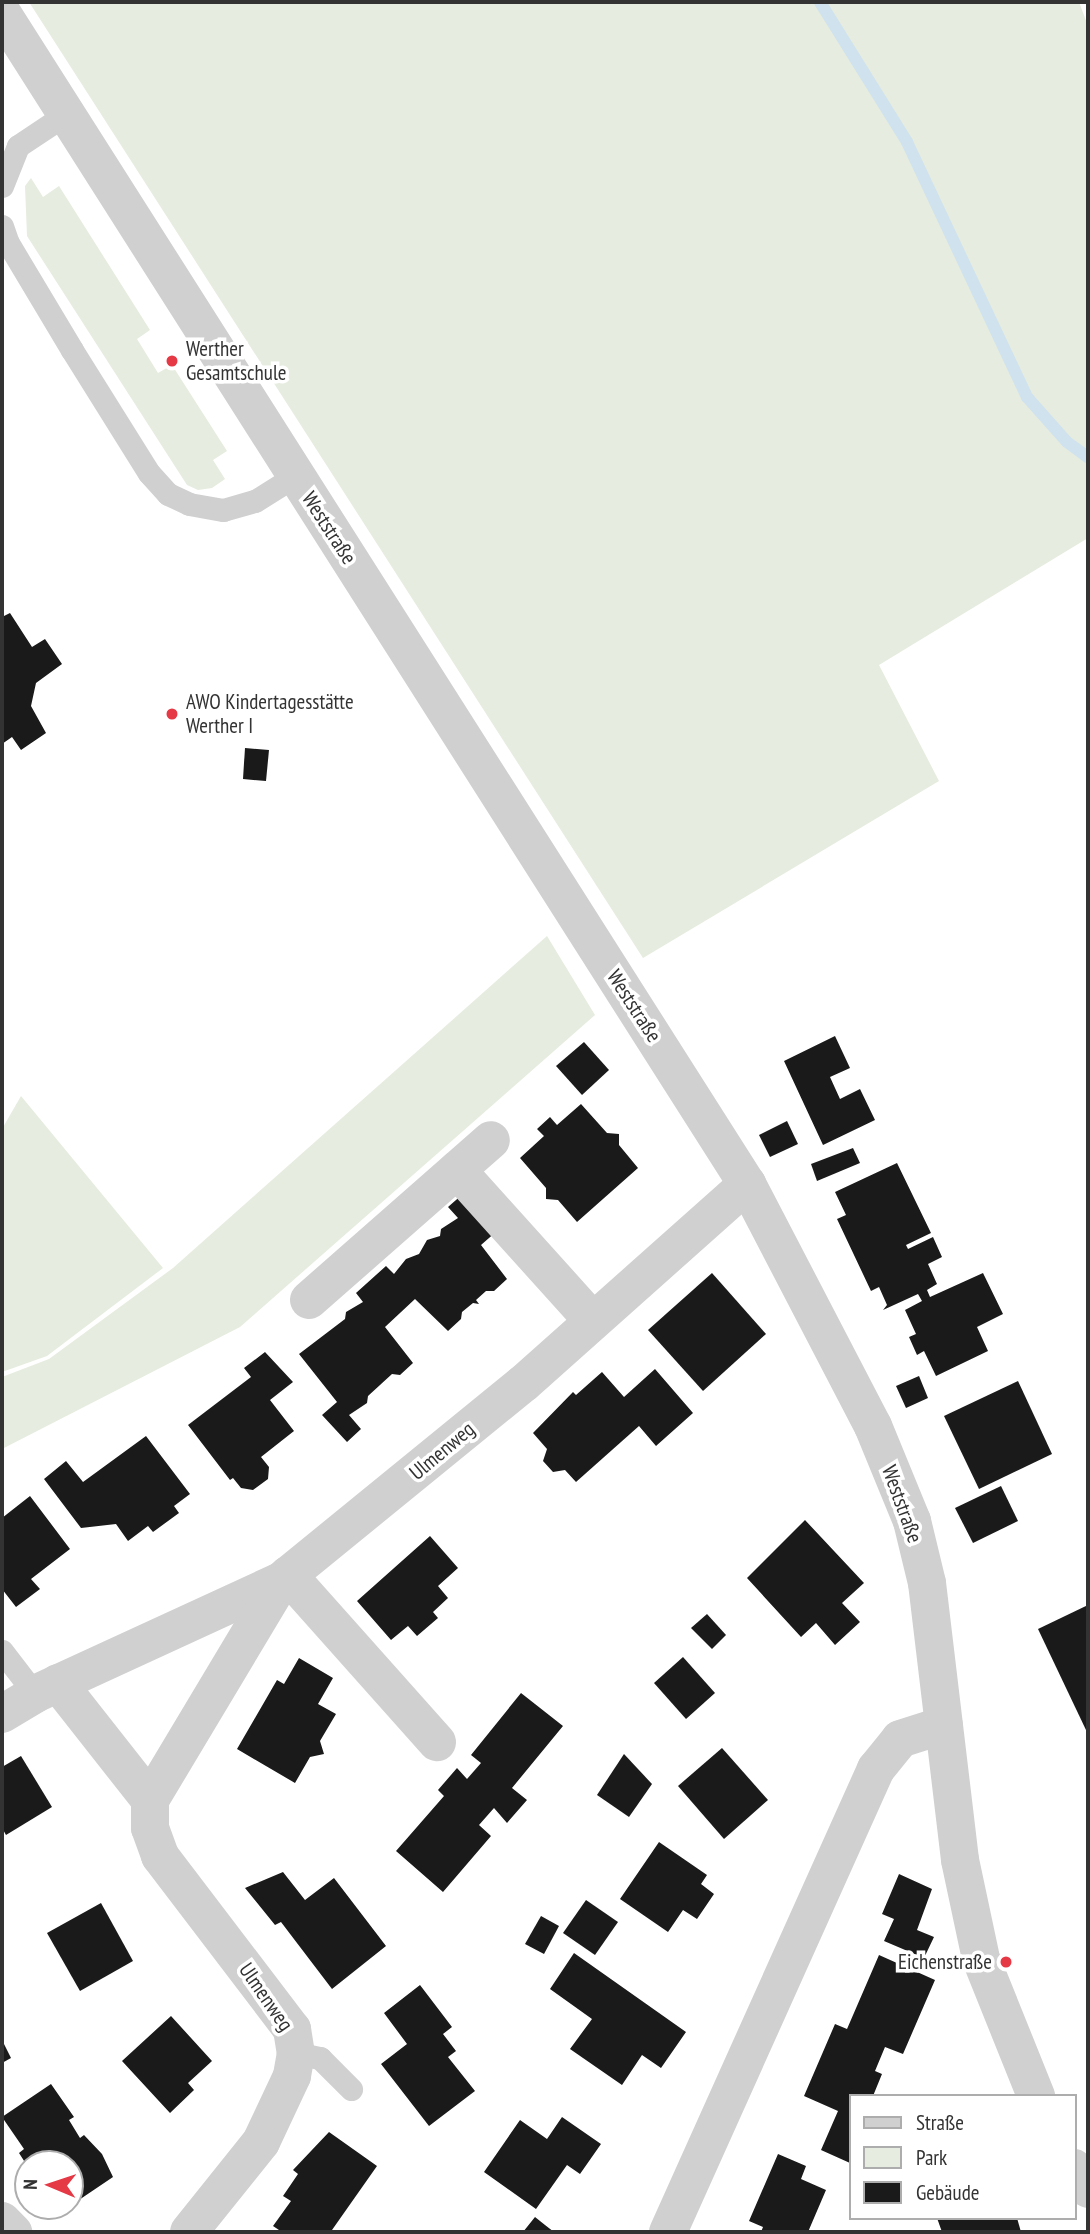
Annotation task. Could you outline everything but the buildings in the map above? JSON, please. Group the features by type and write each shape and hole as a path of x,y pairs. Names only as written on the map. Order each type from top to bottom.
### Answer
{"street":[{"name":"Weststraße","path":"2,13 747,1184 873,1426 912,1521 927,1583 960,1860 981,1959 1035,2094"},
{"path":"309,1300 491,1140"},
{"path":"457,1170 592,1320"},
{"name":"Ulmenweg","path":"2,1714 47,1688 284,1578 514,1391 747,1184"},
{"name":"Ulmenweg","path":"189,2232 261,2142 292,2076 296,2053 292,2029 160,1856 150,1828 150,1800 284,1578"},
{"path":"284,1578 437,1742"},
{"path":"47,1688 150,1800"},
{"path":"668,2232 876,1769 900,1739 944,1725"},
{"path":"1076,2171 1088,2189"},
{"path":"2,2221 13,2232"}],"lane":[{"path":"2,186 18,146 66,114"},
{"path":"2,226 72,349 149,473 168,494 189,504 223,510 255,501 295,476"},
{"path":"2,1651 47,1688"},
{"path":"296,2053 320,2058 351,2089"}],"green space":[{"path":"29,2 1079,2 1088,26 1088,538 879,665 939,781 643,958"},
{"path":"31,178 43,197 59,186 150,330 137,339 158,373 172,365 227,451 213,460 225,479 212,488 198,490 187,485 27,236 25,186"},
{"path":"547,936 595,1015 240,1327 2,1449 2,1377 49,1359 173,1268"},
{"path":"21,1096 163,1268 47,1356 2,1372 2,1129"}],"waterway":[{"path":"820,2 907,142 1027,397 1067,442 1088,457"}],"place":[{"name":"Werther Gesamtschule","path":"172,361"},
{"name":"AWO Kindertagesstätte Werther I","path":"172,714"},
{"name":"Eichenstraße","path":"1006,1962"}]}
